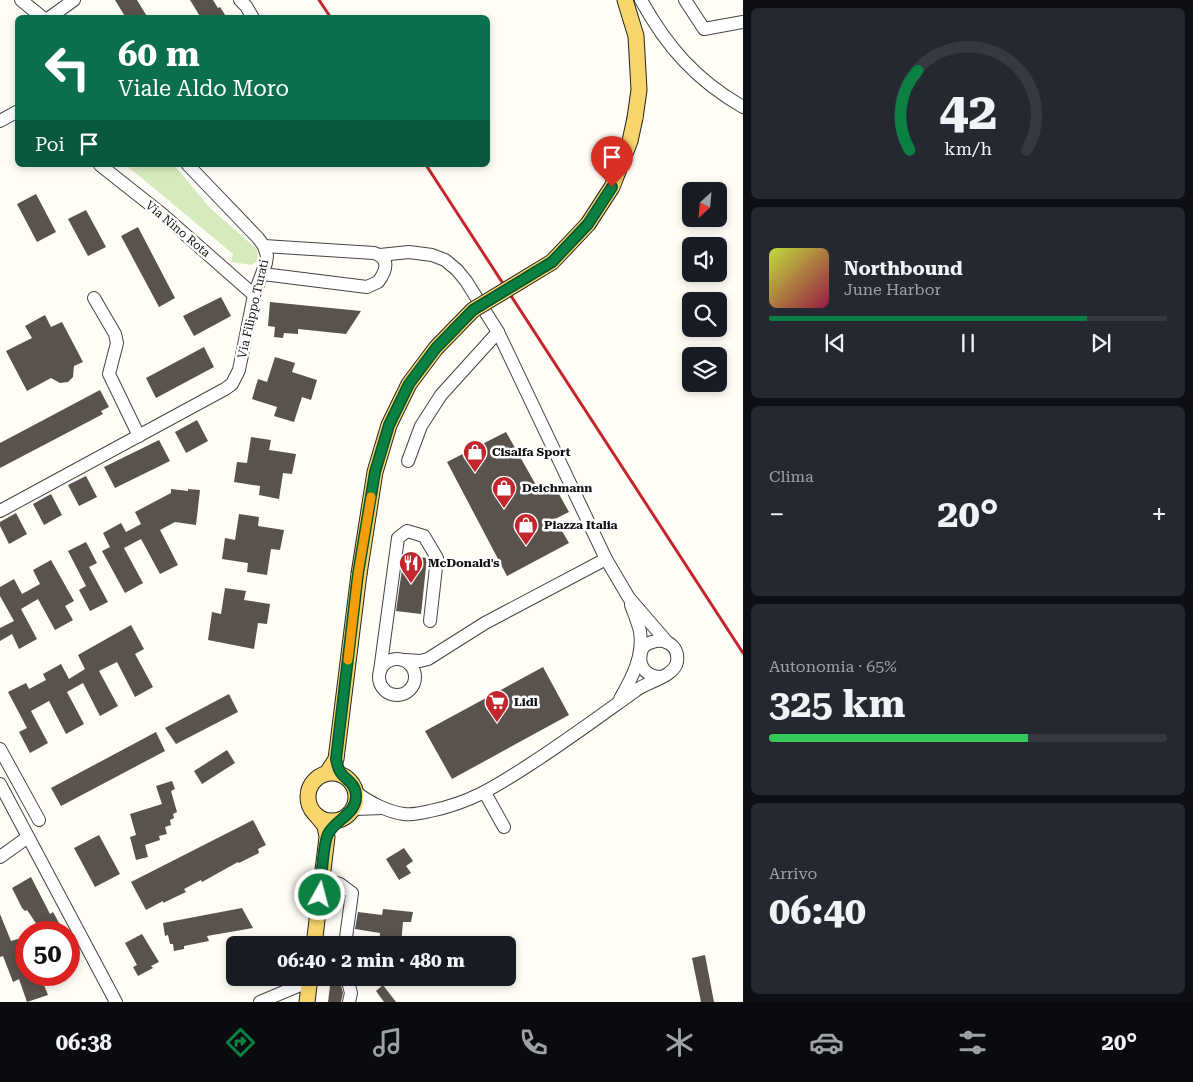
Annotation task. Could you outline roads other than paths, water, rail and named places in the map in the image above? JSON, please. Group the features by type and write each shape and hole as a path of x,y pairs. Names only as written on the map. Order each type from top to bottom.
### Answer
{"main road":[{"path":"334,774 358,574 375,472 389,425 409,384 436,348 473,310 552,262 588,224 612,187 630,141 636,118 639,90 636,36 625,0"},
{"path":"315,936 327,837 325,826 308,802 308,794 314,780 334,774 348,779 356,792 356,800 353,808 332,828 327,837"},
{"path":"317,816 333,821 345,817"},
{"path":"307,1002 309,986"}],"street":[{"path":"21,0 39,15"},
{"path":"52,15 74,0"},
{"path":"240,0 251,15"},
{"path":"641,0 657,28 683,61 711,86 743,107"},
{"path":"686,0 704,29 743,22"},
{"path":"0,121 15,113"},
{"name":"Via Nino Rota","path":"103,167 162,214 254,295"},
{"path":"190,167 264,246 374,253 380,255 410,252 432,255 445,260 457,270 498,332 606,559 629,598 675,650 677,662 671,672 636,689 564,743 485,793 454,806 421,813 404,814 384,808 356,792"},
{"name":"Via Filippo Turati","path":"0,511 232,384 239,370 254,295 263,274 267,256 264,246"},
{"path":"263,274 367,287 378,282 382,276 385,262 380,255"},
{"path":"94,298 115,334 117,343 109,374 139,436"},
{"path":"408,461 421,426 441,395 498,332"},
{"path":"430,621 437,558 424,536 407,531 398,538 380,671 380,684 388,693 393,695 405,694 410,690 422,665 428,659 485,623 606,559"},
{"path":"629,598 640,632 640,659 644,671 660,677"},
{"path":"617,704 635,671 640,653 648,643 660,640 667,642"},
{"path":"380,671 387,661 400,658 420,661 428,659"},
{"path":"406,660 414,669 416,678"},
{"path":"0,749 39,820"},
{"path":"0,784 116,1002"},
{"path":"485,793 504,827"},
{"path":"345,817 356,809 384,808"},
{"path":"0,857 28,837"},
{"path":"322,879 340,884 352,893 346,936"},
{"path":"260,1002 295,986"},
{"path":"349,986 350,1002"}],"railway":[{"path":"319,0 329,15"},
{"path":"427,167 743,653"}],"place":[{"name":"Cisalfa Sport","path":"475,473"},
{"name":"Deichmann","path":"504,509"},
{"name":"Piazza Italia","path":"526,546"},
{"name":"McDonald's","path":"411,584"},
{"name":"Lidl","path":"497,723"}]}
